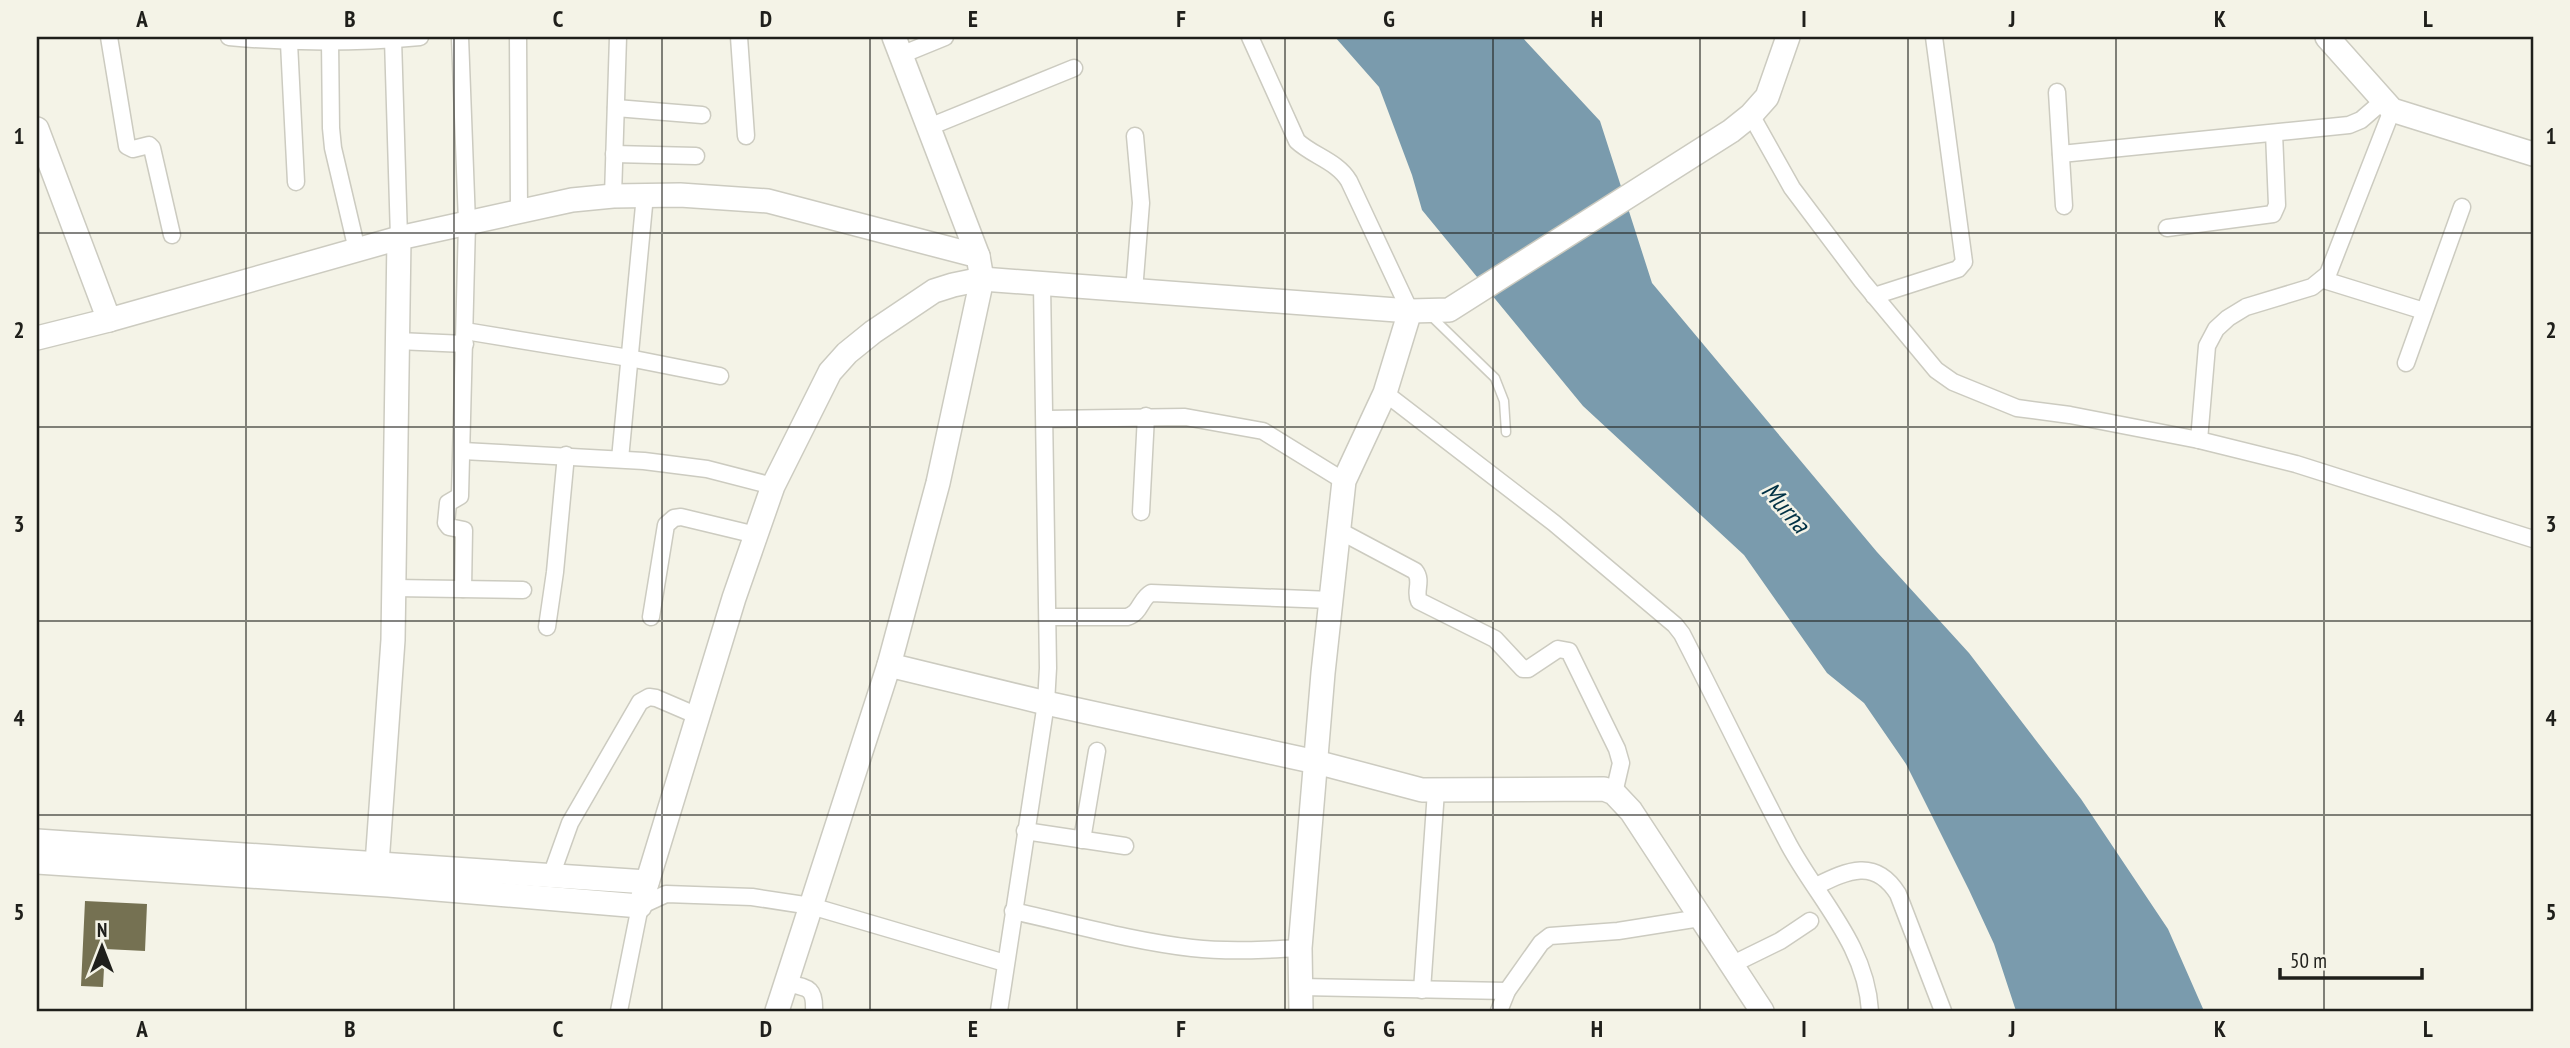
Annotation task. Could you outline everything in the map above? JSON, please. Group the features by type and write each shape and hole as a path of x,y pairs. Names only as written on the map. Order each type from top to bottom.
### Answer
{"street":[{"path":"109,37 128,146 132,149 149,145 152,148 172,235"},
{"path":"229,37 261,38 289,43 420,37"},
{"path":"460,37 467,223 463,451 461,493 458,498 448,503 446,523 449,527 464,532 463,589"},
{"path":"519,37 519,212"},
{"path":"613,196 618,37"},
{"path":"739,37 746,136"},
{"path":"777,1011 889,665 938,483 982,279 978,256 898,46 945,37"},
{"path":"1250,37 1297,141 1336,166 1349,181 1429,311"},
{"path":"1301,1011 1300,948 1315,762 1344,481 1385,393 1429,311 1680,163 1751,115 1767,97 1787,37"},
{"path":"1874,296 1958,269 1964,262 1934,37"},
{"path":"2327,37 2342,47 2387,106 2533,154"},
{"path":"377,864 393,640 394,589 399,238 393,39"},
{"path":"330,41 333,148 357,250"},
{"path":"289,43 296,182"},
{"path":"929,127 1074,68"},
{"path":"2057,92 2064,206"},
{"path":"2199,440 2207,345 2216,329 2246,307 2289,296 2324,280 2334,262 2387,106"},
{"path":"2061,154 2350,125 2387,106"},
{"path":"616,108 702,116"},
{"path":"1751,115 1792,188 1874,296 1936,370 1976,393 2017,408 2070,415 2199,440 2296,464 2533,539"},
{"path":"37,129 109,320"},
{"path":"2167,228 2273,214 2277,205 2274,133"},
{"path":"1134,291 1141,203 1135,136"},
{"path":"614,154 696,156"},
{"path":"620,459 645,195"},
{"path":"37,338 399,238 572,200 613,196 680,195 768,201 978,256"},
{"path":"2406,363 2462,207"},
{"path":"619,1011 640,906 657,888 698,716 734,598 773,486 830,372 847,353 934,291 982,279 1429,311"},
{"path":"2324,280 2424,312"},
{"path":"999,1011 1046,703 1048,617 1042,284"},
{"path":"398,341 465,338 629,358 720,376"},
{"path":"1385,393 1554,523 1675,625 1791,848 1854,949 1868,990 1870,1011"},
{"path":"1141,512 1146,416"},
{"path":"1046,419 1185,417 1263,431 1344,481"},
{"path":"463,451 620,459 707,469 773,486"},
{"path":"547,627 566,455"},
{"path":"652,617 666,525 669,521 681,517 756,536"},
{"path":"1338,530 1415,571 1419,580 1419,601 1495,639 1523,669 1528,669 1558,649 1569,651 1617,749 1621,763 1614,793"},
{"path":"394,589 523,590"},
{"path":"1048,617 1127,617 1137,612 1151,593 1331,600"},
{"path":"889,665 1046,703 1315,762 1422,790 1604,789 1614,793 1631,811 1762,1011"},
{"path":"551,876 570,823 640,702 649,697 656,698 698,716"},
{"path":"1082,840 1097,751"},
{"path":"1422,990 1436,791"},
{"path":"1026,831 1125,846"},
{"path":"37,841 136,858 388,885 640,906"},
{"path":"37,862 136,858 377,864 551,876 752,897 811,906 1005,963"},
{"path":"1816,886 1856,870 1886,879 1893,885 1943,1011"},
{"path":"1013,911 1194,948 1232,951 1300,948"},
{"path":"1499,1011 1507,991 1541,943 1550,936 1618,931 1700,918"},
{"path":"1731,965 1780,941 1810,921"},
{"path":"785,982 812,992 814,1011"},
{"path":"1301,987 1507,991"}],"lane":[{"path":"1429,311 1494,378 1504,401 1506,432"}],"water":[{"name":"Murna","path":"1335,37 1522,37 1600,121 1652,283 1877,552 1969,653 2081,799 2168,929 2204,1011 2016,1011 1994,944 1969,890 1906,764 1864,703 1827,673 1744,555 1583,406 1422,210 1412,175 1379,87"}],"building":[{"path":"85,901 147,904 145,951 105,949 103,987 81,986"}]}
